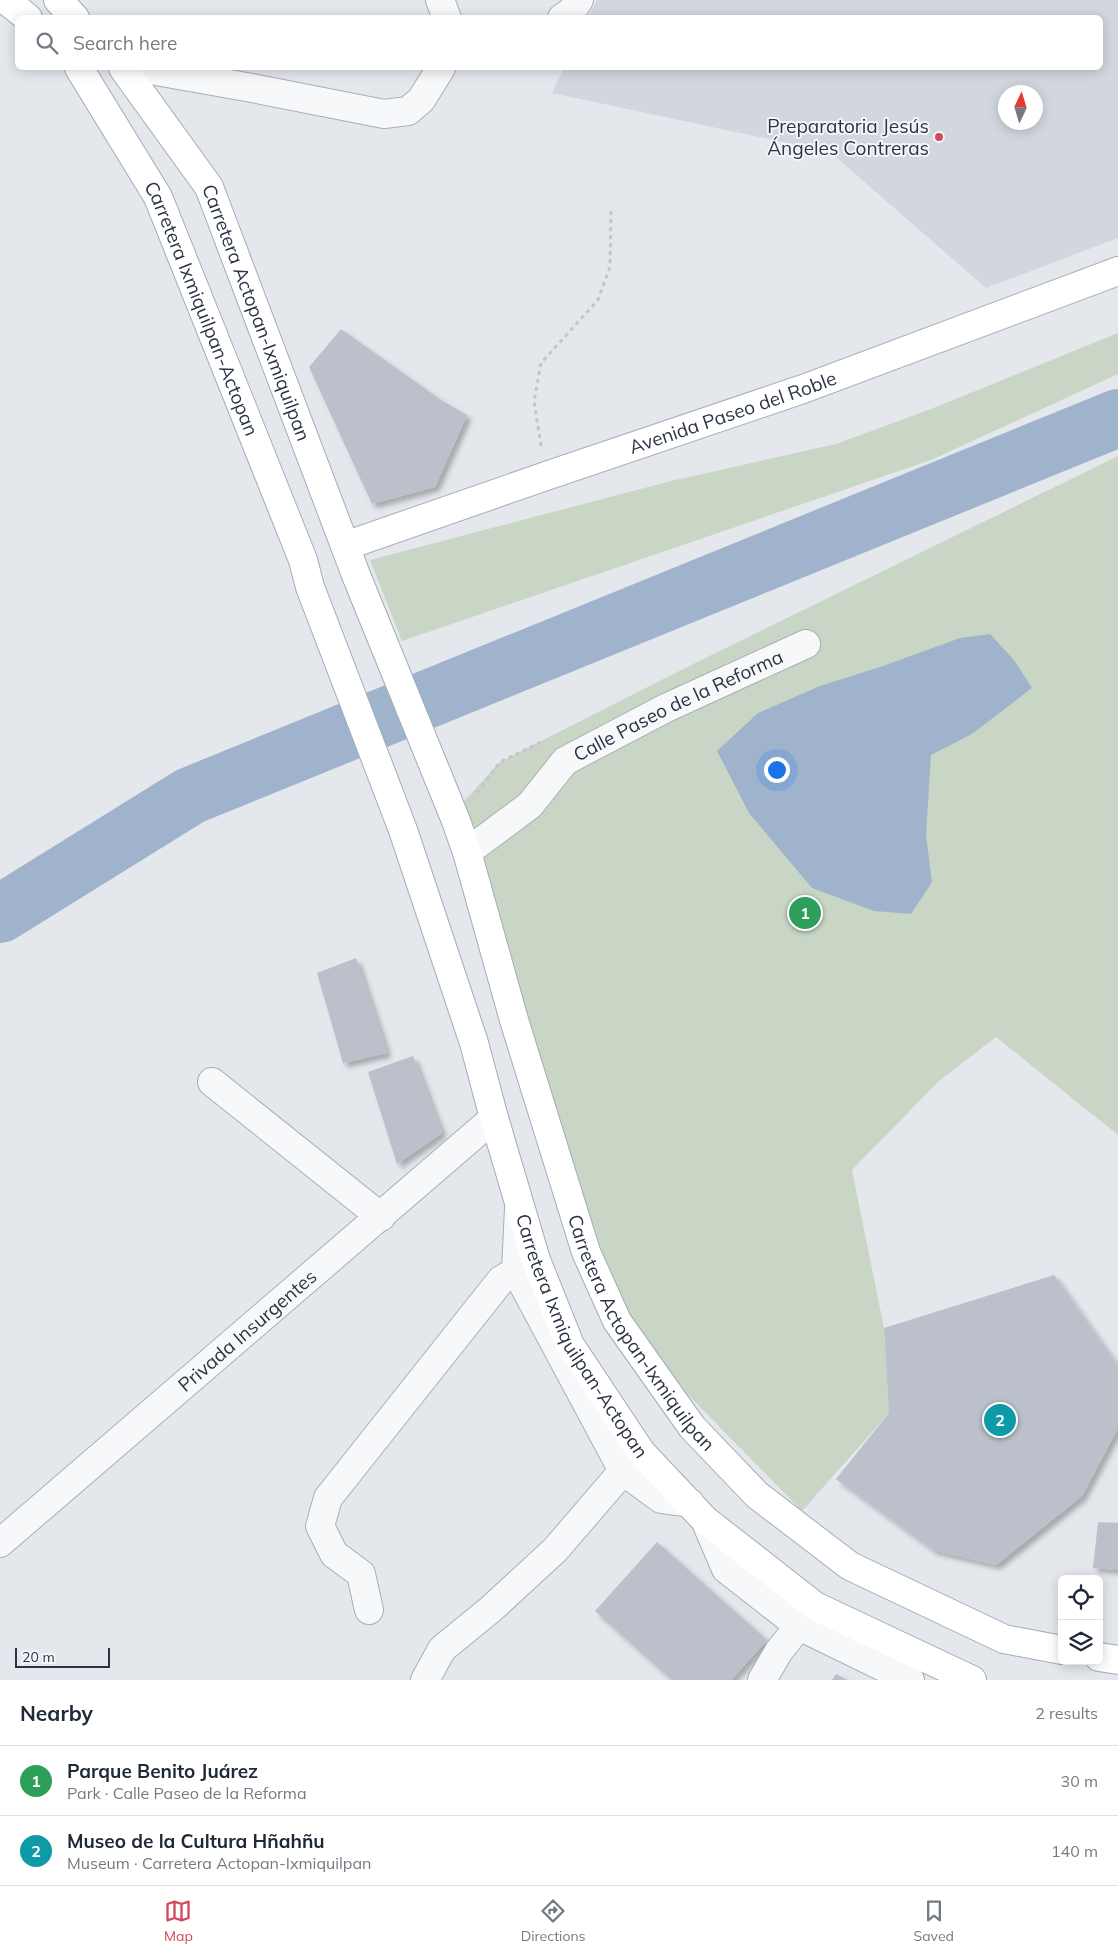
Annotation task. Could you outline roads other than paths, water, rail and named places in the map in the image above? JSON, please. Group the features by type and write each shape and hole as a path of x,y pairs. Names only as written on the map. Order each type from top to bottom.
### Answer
{"main road":[{"path":"6,0 24,15"},
{"path":"58,0 72,15"},
{"name":"Carretera Ixmiquilpan-Actopan","path":"81,70 158,197 303,560 310,587 403,830 474,1043 519,1201 526,1265 570,1345 641,1452 697,1512 807,1616 972,1680"},
{"name":"Carretera Actopan-Ixmiquilpan","path":"124,70 209,187 356,575 456,821 467,852 517,1029 586,1252 617,1321 692,1427 757,1495 850,1566 1004,1639 1058,1649"},
{"name":"Avenida Paseo del Roble","path":"345,546 803,389 1118,272"},
{"path":"1103,1658 1118,1660"}],"street":[{"path":"440,0 446,15"},
{"path":"150,70 384,114 408,111 421,100 440,70"},
{"name":"Calle Paseo de la Reforma","path":"467,852 530,805 565,761 666,708 806,644"},
{"path":"212,1082 381,1217"},
{"name":"Privada Insurgentes","path":"0,1542 381,1217 494,1118"},
{"path":"369,1610 361,1574 334,1554 320,1526 328,1498 501,1280 526,1265 623,1471 662,1499 697,1512"},
{"path":"425,1680 442,1650 491,1609 555,1550 623,1471"},
{"path":"762,1680 779,1651 807,1616 910,1680"}],"water":[{"path":"990,634 1014,660 1032,688 972,734 931,755 926,835 932,882 911,914 874,911 812,888 749,813 717,751 758,713 820,686 883,666 960,638"}],"waterway":[{"path":"0,914 190,796 1118,418"}],"place":[{"name":"Preparatoria Jesús Ángeles Contreras","path":"939,137"},
{"name":"Parque Benito Juárez","path":"805,913"},
{"name":"Museo de la Cultura Hñahñu","path":"1000,1420"}]}
